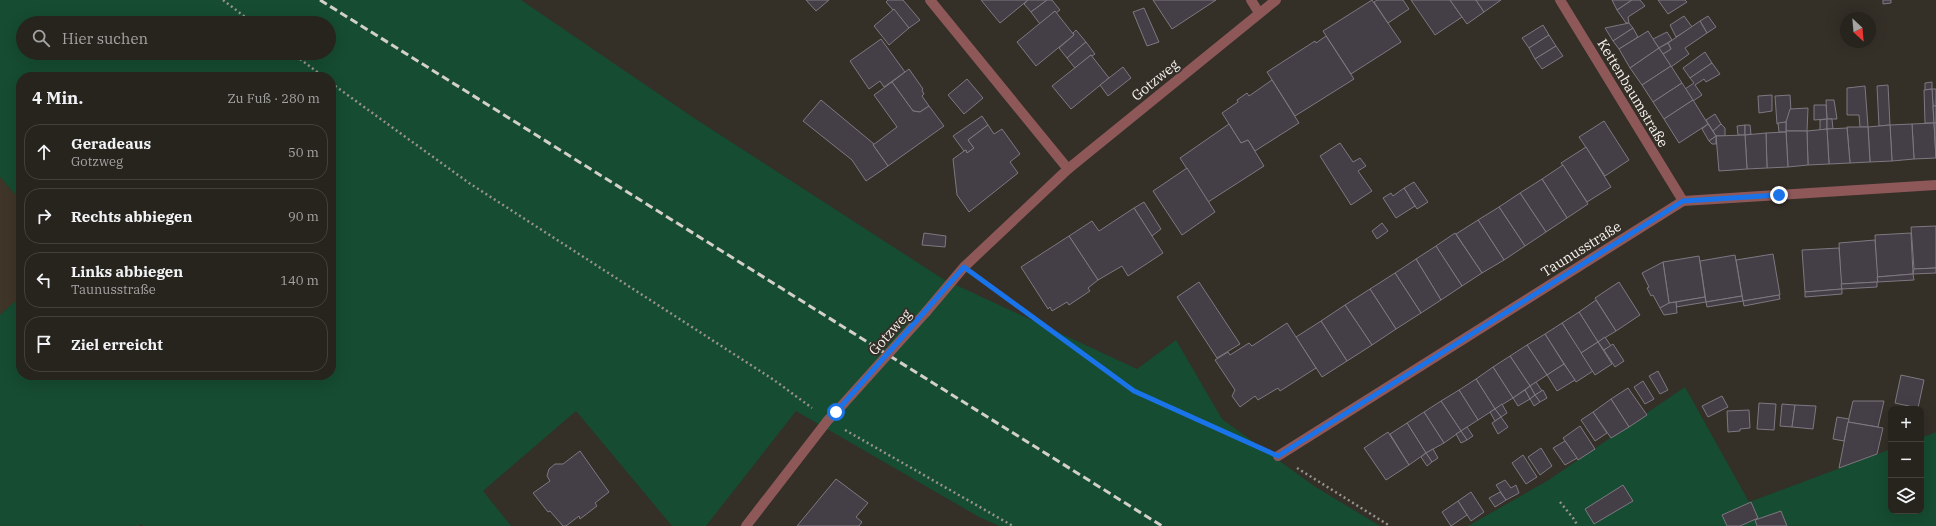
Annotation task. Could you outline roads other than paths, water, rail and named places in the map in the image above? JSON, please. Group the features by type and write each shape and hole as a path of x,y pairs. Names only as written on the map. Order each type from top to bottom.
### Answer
{"street":[{"path":"930,0 1068,169"},
{"path":"1251,0 1259,13"},
{"name":"Gotzweg","path":"746,526 828,420 926,312 964,267 1068,169 1276,0"},
{"name":"Kettenbaumstraße","path":"1560,0 1683,201"},
{"name":"Taunusstraße","path":"1278,456 1683,201 1936,185"}],"railway":[{"path":"320,0 1162,526"}]}
